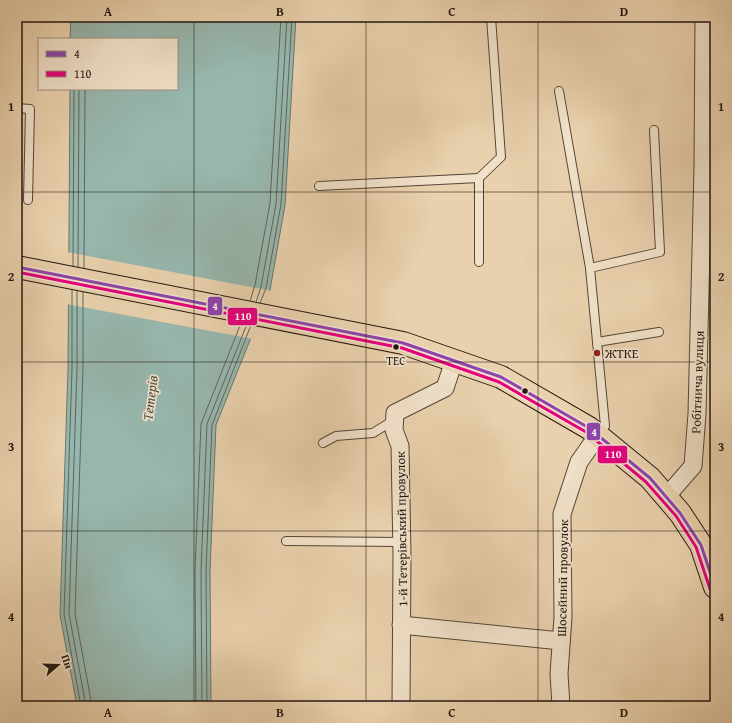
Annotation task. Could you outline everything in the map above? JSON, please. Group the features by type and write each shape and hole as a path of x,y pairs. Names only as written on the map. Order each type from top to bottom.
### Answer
{"highway":[{"path":"17,267 403,343 500,377 589,428 650,478 680,513 701,545 715,587"}],"street":[{"name":"Робітнича вулиця","path":"666,497 693,466 697,414 703,167 704,17"},
{"path":"395,419 395,413 445,388 454,361"},
{"name":"1-й Тетерівський провулок","path":"395,419 394,430 400,446 401,706"},
{"name":"Шосейний провулок","path":"561,706 559,674 563,617 562,514 579,462 598,435"},
{"path":"401,625 561,641"}],"lane":[{"path":"318,186 479,178 501,157 491,17"},
{"path":"559,91 590,268 605,426 598,435"},
{"path":"17,108 30,109 28,200"},
{"path":"590,268 660,252 654,130"},
{"path":"479,178 479,262"},
{"path":"597,342 659,332"},
{"path":"323,443 336,436 373,433 395,419"},
{"path":"286,541 401,542"}],"water":[{"name":"Тетерів","path":"71,17 296,17 285,205 270,290 216,425 210,571 211,706 77,706 60,615 68,369 70,90 178,90 178,38 70,38"}],"pier":[{"path":"67,252 272,291 253,339 66,304"}],"transit line":[{"name":"4","path":"17,267 403,343 501,377 589,428 650,478 680,513 701,545 715,587"},
{"name":"110","path":"17,272 402,348 499,382 586,432 646,482 676,516 696,547 710,589"}],"place":[{"name":"ТЕС","path":"396,347"},
{"name":"ЖТКЕ","path":"597,353"}]}
